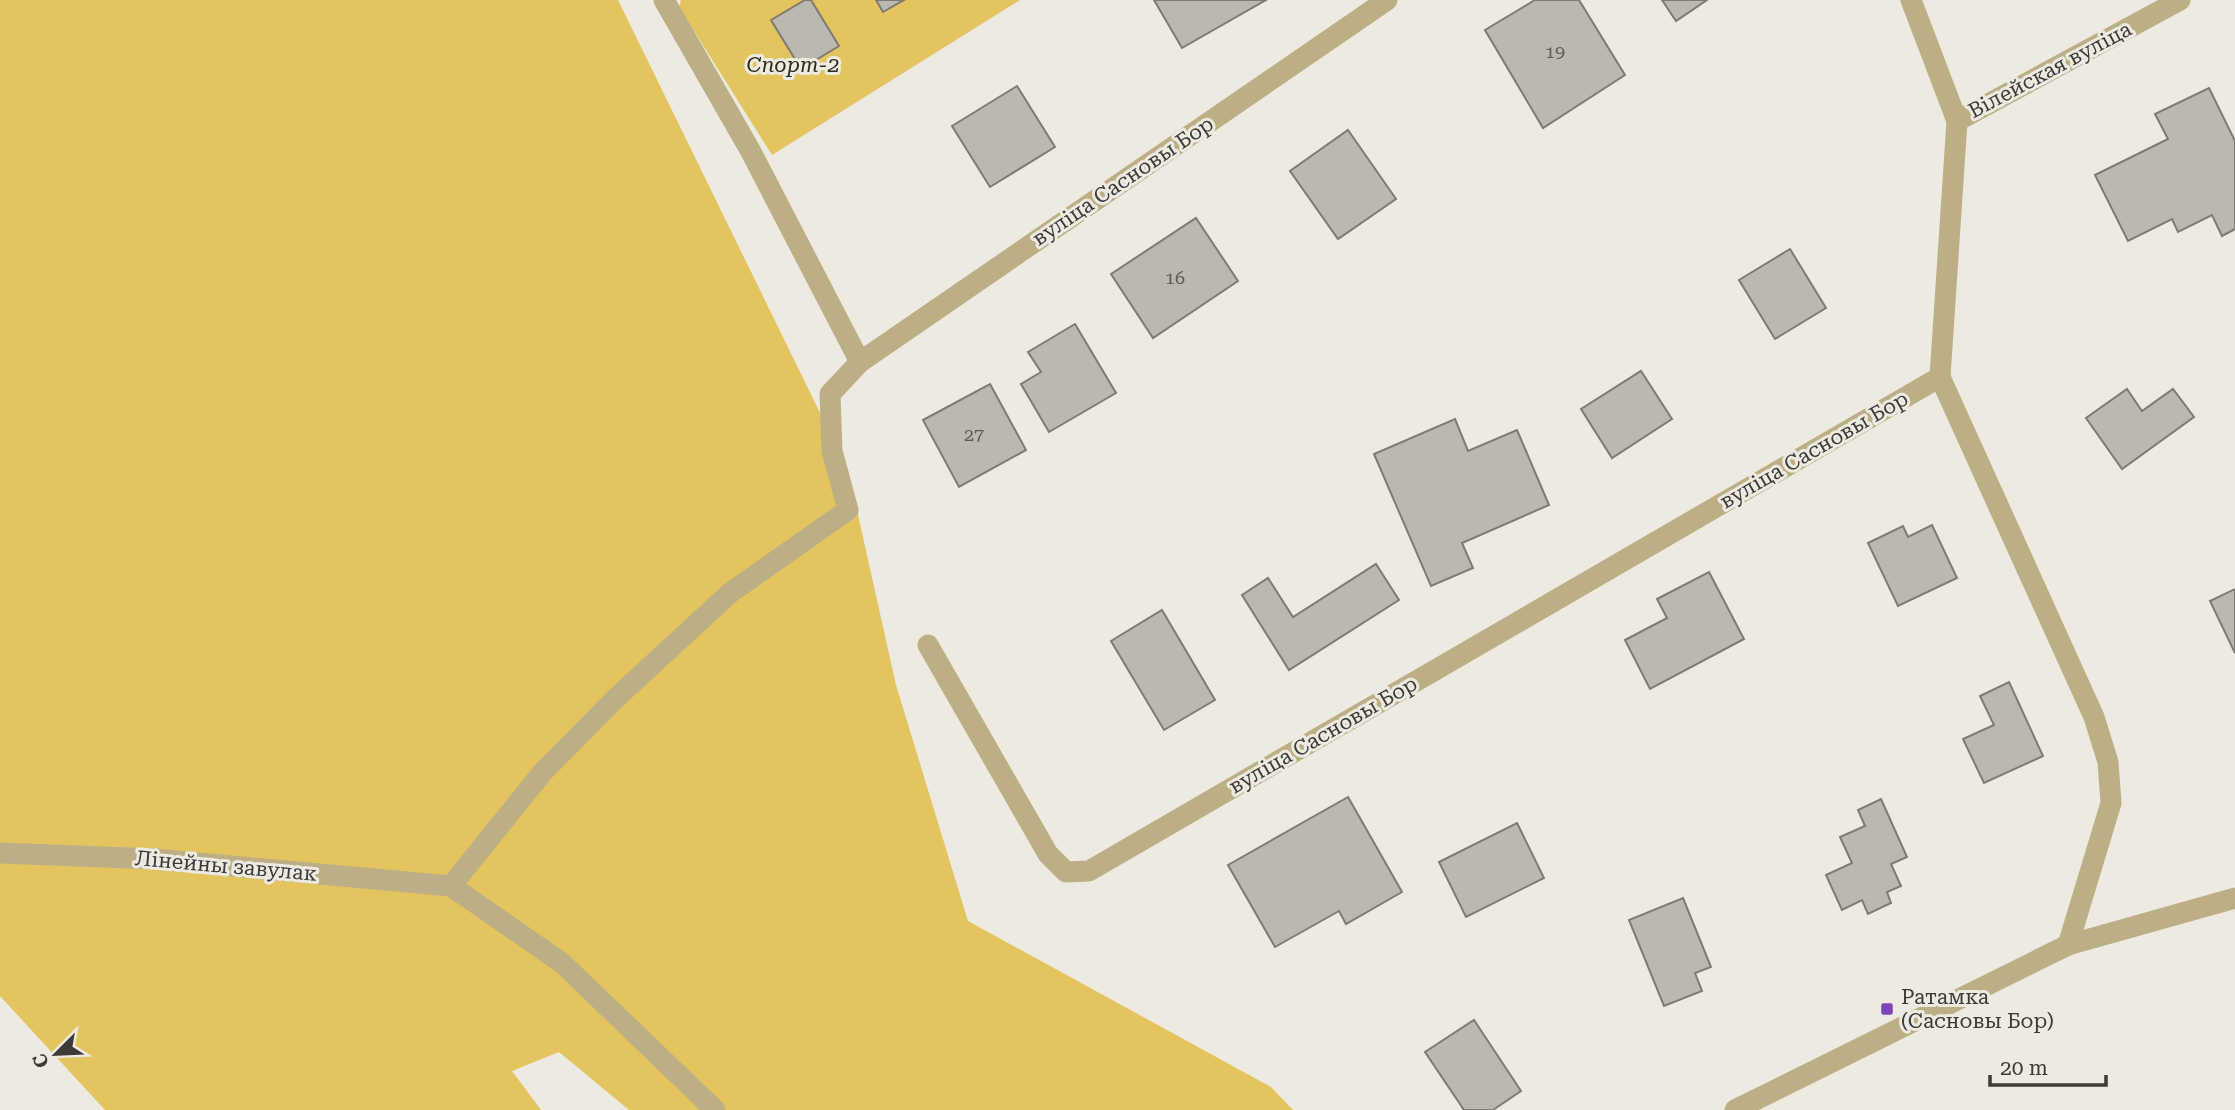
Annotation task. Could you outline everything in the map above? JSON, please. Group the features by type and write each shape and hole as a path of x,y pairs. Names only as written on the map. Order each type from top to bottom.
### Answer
{"street":[{"path":"664,0 750,150 860,362"},
{"name":"вуліца Сасновы Бор","path":"451,886 542,774 615,699 730,593 848,510 832,451 830,394 860,362 1387,0"},
{"path":"1911,0 1957,121 1940,377 2094,717 2108,762 2111,803 2068,945"},
{"name":"Вілейская вуліца","path":"1957,121 2180,0"},
{"name":"вуліца Сасновы Бор","path":"928,645 1048,854 1066,872 1088,871 1940,377"},
{"name":"Лінейны завулак","path":"0,853 155,859 451,886"},
{"path":"451,886 562,963 649,1043 715,1110"},
{"path":"1735,1110 2068,945 2235,898"}],"green space":[{"path":"0,0 618,0 848,470 896,685 968,921 1271,1087 1293,1110 629,1110 559,1052 512,1071 541,1110 105,1110 0,996"},
{"name":"Спорт-2","path":"681,0 1020,0 772,155 679,7"}],"building":[{"path":"805,0 811,0 839,46 801,69 771,20"},
{"path":"876,0 904,0 883,12"},
{"path":"1154,0 1266,0 1182,48"},
{"path":"1535,0 1579,0 1625,75 1543,128 1485,30"},
{"path":"1662,0 1707,0 1676,21"},
{"path":"1017,86 1055,147 990,187 952,126"},
{"path":"2209,88 2235,141 2235,229 2222,236 2212,215 2178,232 2172,219 2128,241 2095,175 2168,139 2155,114"},
{"path":"1348,130 1396,199 1338,239 1290,171"},
{"path":"1196,218 1238,281 1153,338 1111,274"},
{"path":"1790,249 1826,308 1775,339 1739,280"},
{"path":"1075,324 1116,393 1049,432 1021,384 1041,372 1028,352"},
{"path":"1641,371 1672,419 1612,458 1581,409"},
{"path":"990,384 1026,450 959,487 923,420"},
{"path":"2127,389 2142,411 2173,389 2194,417 2122,469 2086,418"},
{"path":"1455,419 1468,451 1517,430 1549,505 1462,543 1473,568 1431,586 1374,454"},
{"path":"1932,525 1957,578 1898,606 1868,543 1903,526 1908,537"},
{"path":"1376,564 1399,600 1289,670 1242,595 1268,578 1293,617"},
{"path":"1709,572 1744,639 1650,689 1625,640 1667,618 1657,599"},
{"path":"2235,589 2235,653 2210,601"},
{"path":"1162,610 1215,700 1164,730 1111,641"},
{"path":"2009,682 2043,756 1984,783 1963,739 1994,725 1980,696"},
{"path":"1348,797 1402,892 1346,924 1339,911 1275,947 1228,865"},
{"path":"1881,799 1907,857 1891,864 1901,886 1887,892 1891,903 1868,914 1862,900 1842,910 1826,875 1852,863 1840,837 1865,826 1858,810"},
{"path":"1517,823 1544,878 1466,917 1439,862"},
{"path":"1683,898 1711,967 1695,973 1702,991 1664,1006 1629,920"},
{"path":"1474,1020 1521,1091 1493,1110 1464,1110 1425,1052"}],"place":[{"name":"Ратамка (Сасновы Бор)","path":"1887,1009"}]}
